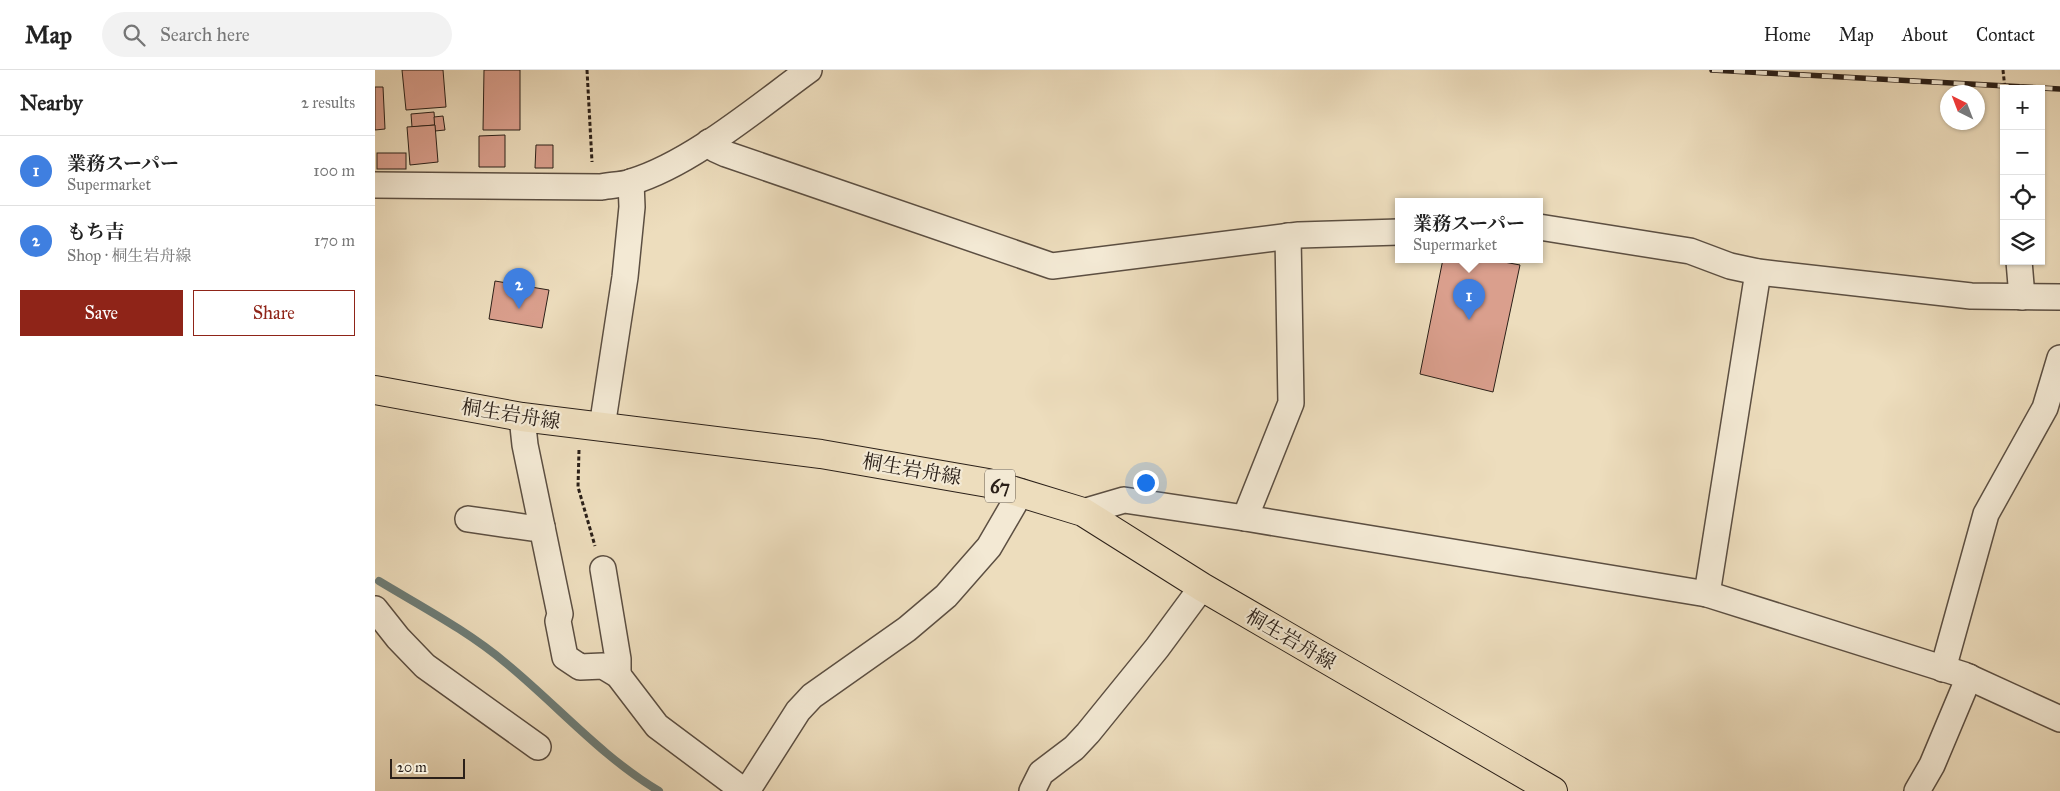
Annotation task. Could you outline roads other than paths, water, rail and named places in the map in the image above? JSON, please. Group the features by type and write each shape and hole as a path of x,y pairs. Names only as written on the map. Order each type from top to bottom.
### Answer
{"main road":[{"name":"桐生岩舟線","path":"375,390 522,417 821,454 988,483 1083,512 1202,587 1553,791"}],"street":[{"path":"375,185 601,187 631,182 672,164 709,142 809,70"},
{"path":"709,142 715,149 726,154 1052,266 1288,236 1395,232"},
{"path":"602,427 625,277 632,207 631,182"},
{"path":"1543,227 1691,251 1730,266 1758,272 1971,296 2060,297"},
{"path":"1245,518 1291,403 1288,236"},
{"path":"2019,265 2023,298"},
{"path":"1707,594 1758,272"},
{"path":"1943,669 1986,514 2045,408 2060,358"},
{"path":"522,417 525,445 541,527 561,614 558,621 565,657 579,667 603,666 618,675 657,726 746,791 798,711 812,696 907,629 946,596 989,547 1021,492"},
{"path":"1083,512 1124,500 1707,594 1969,677 2060,718"},
{"path":"468,520 531,528 541,527"},
{"path":"603,569 618,659 618,675"},
{"path":"1032,791 1041,773 1074,748 1088,733 1157,648 1202,587"},
{"path":"375,609 398,638 425,666 538,747"},
{"path":"1917,791 1932,765 1969,677"}],"waterway":[{"path":"379,581 445,620 492,652 618,763 659,791"}],"railway":[{"path":"1712,70 2060,89"}],"place":[{"name":"もち吉","path":"519,309"},
{"name":"業務スーパー","path":"1469,320"}]}
